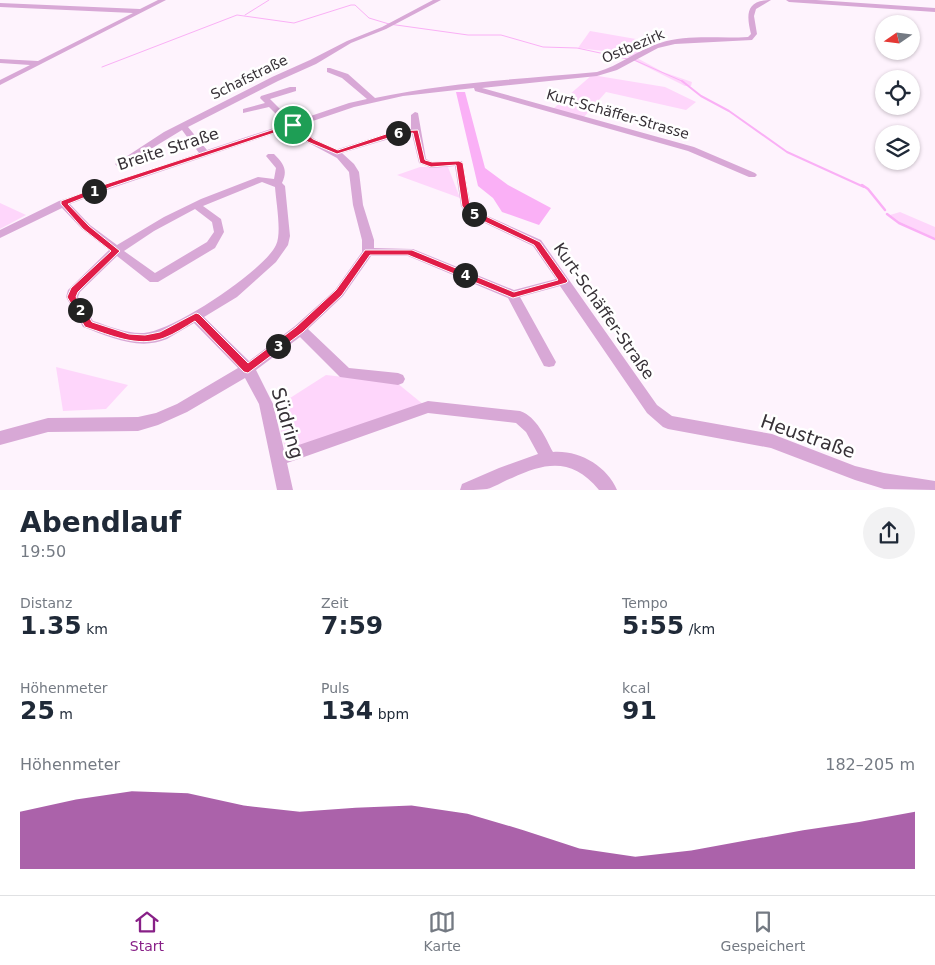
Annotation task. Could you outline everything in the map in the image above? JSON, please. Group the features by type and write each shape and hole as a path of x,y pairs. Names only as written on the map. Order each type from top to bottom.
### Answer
{"street":[{"path":"0,4 4,0"},
{"path":"0,83 163,0"},
{"name":"Schafstraße","path":"120,164 167,134 349,42 392,24 438,0"},
{"name":"Ostbezirk","path":"474,86 604,72 651,48 677,41 750,39 754,34 750,14 752,9 758,3 768,0"},
{"path":"788,0 935,10"},
{"path":"120,9 130,1"},
{"path":"0,4 142,11"},
{"path":"0,61 41,63"},
{"path":"330,70 344,76 372,99"},
{"name":"Breite Straße","path":"0,234 63,203 372,99 474,86"},
{"name":"Kurt-Schäffer-Strasse","path":"474,86 478,89 691,149 752,175"},
{"path":"0,438 48,425 138,424 158,419 182,408 248,369 300,329 339,292 368,252 368,240 358,205 354,172 352,167 337,152 310,140 264,98 293,89"},
{"path":"246,111 270,104"},
{"path":"337,152 398,133 416,131 415,114"},
{"path":"183,126 205,154"},
{"name":"Kurt-Schäffer-Straße","path":"416,131 422,161 431,164 459,163 466,206 470,212 537,243 652,409 668,422"},
{"path":"271,156 281,166 282,174 277,183"},
{"path":"261,179 277,183 280,186 284,236 282,245 272,259 233,294 162,335 129,338 88,324 72,297 74,290 116,251 150,229 196,205 261,179"},
{"path":"63,203 86,227 154,279 211,245 218,232 217,221 196,205"},
{"path":"368,252 409,252 513,295 563,281"},
{"path":"513,295 549,362"},
{"name":"Südring","path":"196,317 248,369 266,404 284,490"},
{"path":"300,329 345,373 398,379"},
{"path":"279,459 428,407 520,417 531,427 548,458"},
{"name":"Heustraße","path":"668,422 772,440 855,473 884,481 935,489"},
{"path":"468,490 548,458 571,458 588,466 609,490"}],"shaded area":[{"path":"590,31 653,42 657,45 630,58 612,52 578,48"},
{"path":"637,58 663,72 692,82 691,86 685,86 633,60"},
{"path":"592,75 665,87 696,102 686,110 606,92 583,118 553,109"},
{"path":"456,92 465,92 485,168 508,185 551,208 539,225 502,212 493,198 478,186"},
{"path":"420,167 448,167 460,198 397,175"},
{"path":"0,203 26,215 0,229"},
{"path":"900,212 935,227 935,238 900,222 890,215"},
{"path":"56,367 128,385 106,409 63,411"},
{"path":"326,375 397,383 424,405 286,453 276,407"}],"waterway":[{"path":"245,15 269,0"},
{"path":"102,67 237,15 294,23 351,5 355,5 369,18 389,24 468,35 501,35 543,47 577,48 628,59"},
{"path":"634,60 682,81"},
{"path":"682,81 701,96 729,111 787,152 864,187"},
{"path":"862,185 868,189 885,210"},
{"path":"887,214 899,223 935,239"}],"route":[{"path":"293,125 310,140 337,152 398,133 416,131 421,159 426,164 459,163 466,206 470,212 537,243 563,281 513,295 409,252 368,252 339,292 300,329 248,369 196,317 162,335 145,338 129,338 88,324 72,297 74,290 116,251 86,227 63,203 108,186 293,125"}]}
